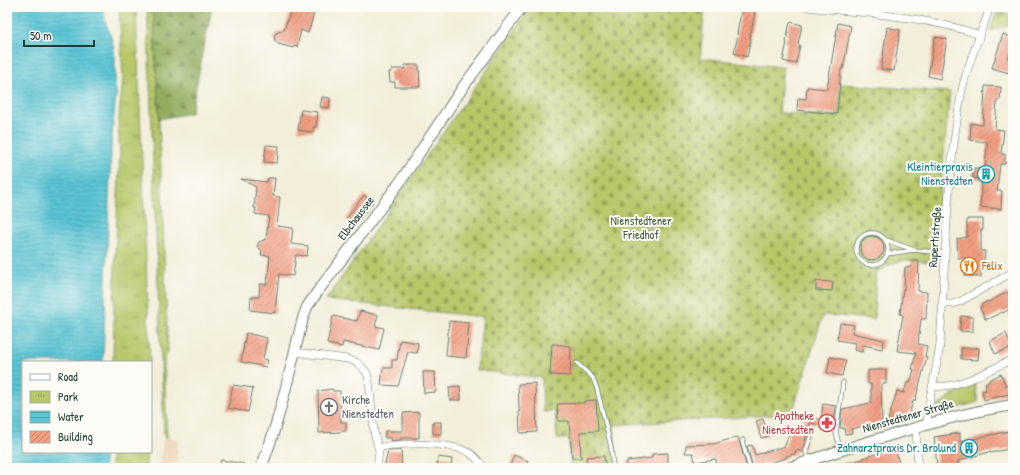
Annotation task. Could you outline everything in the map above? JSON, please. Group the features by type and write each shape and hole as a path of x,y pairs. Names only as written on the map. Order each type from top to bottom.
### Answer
{"main road":[{"name":"Elbchaussee","path":"261,468 277,424 305,312 318,291 400,182 458,92 522,7"},
{"name":"Nienstedtener Straße","path":"789,468 840,450 927,424 971,412 1013,405"}],"street":[{"path":"807,7 895,16 957,27 980,35"},
{"name":"Rupertistraße","path":"927,424 940,345 944,253 952,168 962,89 990,7"},
{"path":"942,304 953,304 961,301 1013,272"},
{"path":"294,352 348,359 356,362 365,370 369,381 374,432 379,454 377,468"},
{"path":"933,386 947,387 957,384 1013,359"},
{"path":"916,428 918,468"},
{"path":"378,448 389,445 406,444 453,448 470,453 485,468"}],"lane":[{"path":"886,240 888,245 887,254 878,264 869,265 858,258 855,247 859,238 868,232 878,233 886,240 914,250 944,253"},
{"path":"887,254 914,250"},
{"path":"576,363 593,378 597,389 611,447 612,468"},
{"path":"840,450 836,432 843,382"},
{"path":"808,461 806,451 813,429"},
{"path":"743,440 742,441 750,468"}],"shaded area":[{"path":"164,437 178,439 177,468 158,468"}],"green space":[{"path":"119,7 136,7 150,361 113,361 115,261 120,154 118,125 123,78"},
{"path":"147,7 161,7 160,10 156,11 153,8 168,354 164,358 167,438 164,437"},
{"path":"161,7 212,7 191,113 159,119 153,8 156,11 160,10"},
{"name":"Nienstedtener Friedhof","path":"531,7 705,7 700,58 783,67 779,113 838,116 841,84 950,92 933,263 917,260 906,260 891,264 876,272 874,319 823,315 792,414 614,425 617,466 571,468 569,439 557,439 555,411 543,412 542,378 477,370 483,317 326,300"},
{"path":"996,13 1013,14 1013,24 990,31"},
{"path":"975,384 978,402 941,413 937,411 937,407 952,395"},
{"path":"111,453 146,453 146,468 111,468"}],"water":[{"path":"7,7 104,7 105,20 112,40 115,57 116,94 111,146 103,361 22,361 22,453 104,453 104,468 7,468"}],"building":[{"path":"292,7 316,7 308,33 301,30 297,47 294,46 293,48 278,44 275,41 274,36 276,33 284,30"},
{"path":"742,7 756,7 747,57 734,53"},
{"path":"790,22 802,25 796,64 783,61"},
{"path":"838,23 851,26 843,69 841,69 837,114 797,110 798,98 806,99 807,87 827,89"},
{"path":"887,27 900,30 894,71 881,69"},
{"path":"1003,34 1013,38 1008,59 1013,60 1009,73 992,68"},
{"path":"935,37 947,39 940,79 928,76"},
{"path":"405,65 419,65 420,87 395,87 395,82 390,82 389,72 392,72 392,69 405,69"},
{"path":"985,86 1001,87 1000,100 997,100 995,129 1004,130 1001,154 1005,154 1005,164 1000,164 997,191 1002,191 1001,209 980,207 982,179 973,178 973,168 985,169 987,142 970,140 971,123 983,125"},
{"path":"322,97 330,98 329,108 320,107"},
{"path":"301,110 318,112 316,127 314,126 313,132 298,130"},
{"path":"266,145 279,146 277,163 264,162"},
{"path":"268,178 275,178 273,196 280,197 277,226 293,228 291,244 308,246 307,256 296,255 293,276 279,274 275,313 250,310 251,297 259,297 260,284 267,284 270,256 261,255 262,251 257,246 259,242 266,239 269,216 255,214 256,208 254,208 256,187 241,179 267,182"},
{"path":"364,195 373,202 355,226 346,219"},
{"path":"967,219 983,219 983,230 981,230 981,251 985,251 984,262 989,262 989,270 981,269 981,277 965,276 966,258 958,258 957,239 967,237"},
{"path":"867,236 877,236 884,243 884,253 877,260 867,260 860,253 860,243"},
{"path":"911,261 919,261 918,291 927,292 926,319 921,319 918,344 927,346 925,357 927,357 915,401 913,401 908,418 887,423 897,391 904,393 907,382 910,383 914,369 912,369 916,353 897,351 903,315 900,314 903,289 904,290 905,267 910,268"},
{"path":"816,281 833,282 832,291 816,290"},
{"path":"1007,292 1013,302 1013,307 1003,313 1002,312 985,319 980,308 982,307 981,305"},
{"path":"360,311 378,315 375,326 384,328 379,350 343,342 342,347 327,344 333,316 357,321"},
{"path":"961,316 973,317 973,332 960,331"},
{"path":"449,321 469,323 466,358 446,356"},
{"path":"840,323 854,325 852,333 884,340 882,349 863,345 862,352 854,350 855,343 837,340"},
{"path":"246,333 267,338 263,359 268,360 266,367 241,362"},
{"path":"1006,333 1012,347 995,354 990,341"},
{"path":"400,340 418,343 417,353 408,352 398,386 381,385 383,368 392,368 392,360 397,360"},
{"path":"552,344 571,346 570,376 550,375"},
{"path":"961,348 979,348 978,360 961,359"},
{"path":"830,357 846,360 842,376 827,373"},
{"path":"868,370 886,370 886,384 881,384 882,424 873,426 872,424 851,429 852,433 845,434 844,428 840,428 842,409 871,403 871,384 868,384"},
{"path":"423,372 435,372 436,392 424,393"},
{"path":"1001,374 1006,386 1013,384 1013,393 984,400 982,391 986,390 985,383"},
{"path":"535,383 537,432 520,433 518,384"},
{"path":"233,385 253,388 248,412 228,408"},
{"path":"460,386 461,400 450,400 449,387"},
{"name":"Kirche Nienstedten","path":"332,389 333,391 340,391 341,422 346,422 346,431 319,433 318,391"},
{"path":"596,400 598,431 580,432 581,458 572,458 569,421 558,421 557,404 584,403 584,401"},
{"path":"823,404 836,406 833,427 810,423 802,452 796,450 795,454 786,456 786,458 753,468 747,446 752,445 755,455 785,446 791,427 800,430 805,415 821,420"},
{"path":"419,412 419,438 401,438 401,440 391,441 391,438 385,438 385,431 403,431 403,413"},
{"path":"763,419 768,436 761,438 756,421"},
{"path":"433,422 441,422 441,434 433,434"},
{"path":"1013,430 1013,448 989,452 958,461 959,468 941,468 940,466 937,466 934,437 960,433 960,442"},
{"path":"738,437 747,468 717,468 716,459 695,462 693,453 685,453 686,445 713,444"},
{"path":"895,447 900,467 839,468 839,465 863,459 862,458"},
{"path":"401,450 402,468 384,468 388,451"},
{"path":"668,453 668,463 666,463 666,468 627,468 627,461 652,458 652,454"},
{"path":"514,455 528,461 525,468 509,468"},
{"path":"604,456 605,464 587,465 586,457"},
{"path":"438,457 452,459 451,468 437,468"},
{"path":"221,460 244,464 243,468 219,468"}],"place":[{"name":"Kleintierpraxis Nienstedten","path":"986,174"},
{"name":"Félix","path":"969,266"},
{"name":"Kirche Nienstedten","path":"329,407"},
{"name":"Apotheke Nienstedten","path":"827,423"},
{"name":"Zahnarztpraxis Dr. Brolund","path":"969,448"}]}
